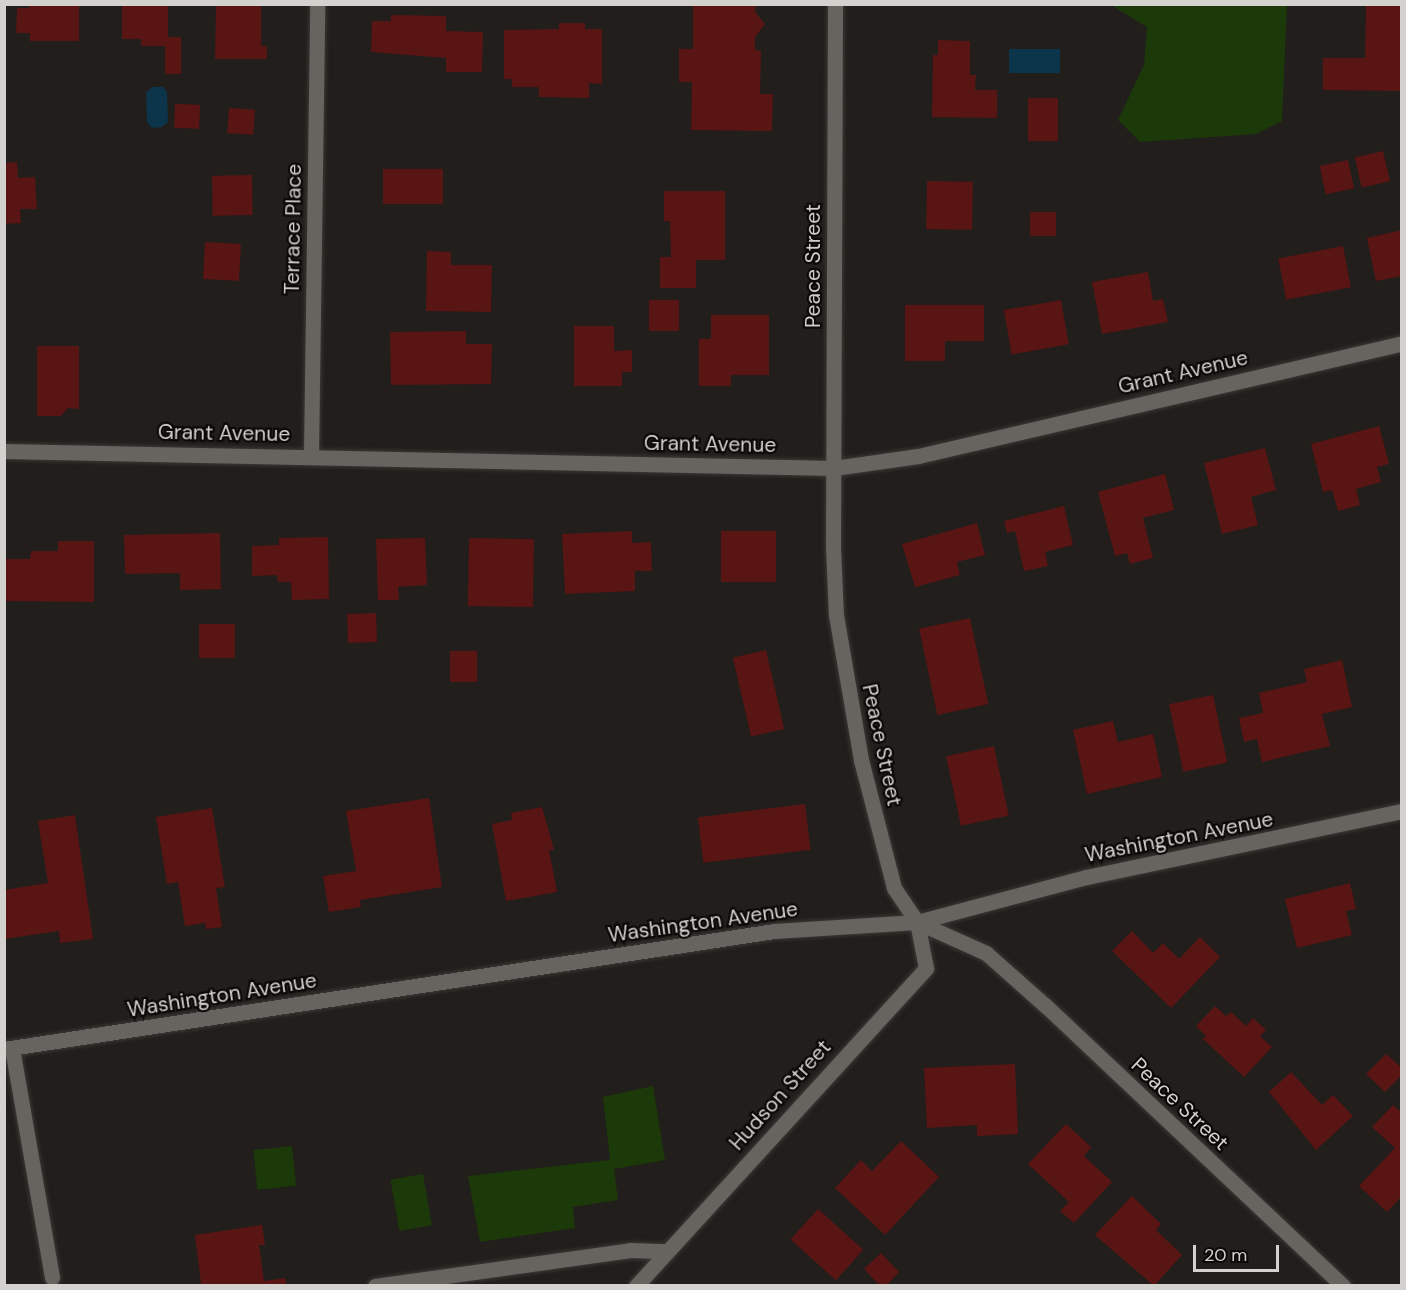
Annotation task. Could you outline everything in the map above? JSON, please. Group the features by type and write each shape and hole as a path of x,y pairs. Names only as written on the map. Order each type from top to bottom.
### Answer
{"street":[{"name":"Terrace Place","path":"311,454 317,4"},
{"name":"Peace Street","path":"835,4 834,468 837,615 861,760 894,888 917,922 986,953 1343,1286"},
{"name":"Grant Avenue","path":"4,452 311,454 834,468 918,456 1401,343"},
{"name":"Washington Avenue","path":"8,1048 774,931 917,922 1086,877 1401,811"},
{"name":"Hudson Street","path":"636,1286 926,968 917,922"},
{"path":"8,1048 52,1278"},
{"path":"375,1286 426,1282 630,1250 667,1251"}],"green space":[{"path":"1111,5 1287,5 1282,121 1256,134 1140,142 1118,120 1144,65 1147,27"},
{"path":"653,1086 665,1160 614,1169 618,1200 573,1207 575,1228 480,1242 468,1176 610,1160 603,1097"},
{"path":"292,1146 296,1186 257,1190 253,1150"},
{"path":"423,1174 432,1225 400,1231 391,1180"}],"water":[{"path":"1009,49 1060,49 1060,73 1009,73"},
{"path":"152,87 163,87 167,92 168,122 162,127 152,128 147,122 146,93"}],"building":[{"path":"29,4 79,4 79,41 30,41 30,33 16,33 17,8 29,8"},
{"path":"122,4 168,5 168,37 181,37 181,74 165,74 165,46 141,46 141,39 122,39"},
{"path":"693,4 756,4 755,12 765,24 755,37 755,50 761,51 760,94 773,94 772,131 691,130 692,82 679,82 679,49 693,49"},
{"path":"1366,4 1402,4 1402,91 1323,90 1323,58 1365,58"},
{"path":"216,6 261,6 261,46 267,46 267,59 215,59"},
{"path":"391,15 446,16 446,31 483,32 482,72 446,72 446,58 371,52 372,21 391,21"},
{"path":"559,23 585,23 585,29 602,29 602,84 589,83 589,98 539,97 539,87 512,87 512,79 504,79 504,30 559,29"},
{"path":"938,40 970,41 970,75 976,75 975,90 997,90 997,118 932,117 933,55 938,55"},
{"path":"1028,98 1058,98 1058,141 1028,141"},
{"path":"175,104 200,105 199,129 174,128"},
{"path":"229,108 255,110 253,135 227,133"},
{"path":"1383,151 1390,181 1362,188 1355,158"},
{"path":"1348,160 1354,188 1326,194 1320,166"},
{"path":"17,162 18,178 35,177 37,209 20,209 21,223 4,224 4,163"},
{"path":"383,169 443,169 443,204 383,204"},
{"path":"252,175 253,215 213,216 212,176"},
{"path":"927,181 973,182 972,230 926,229"},
{"path":"664,191 725,191 725,260 696,260 696,288 660,288 660,257 671,257 670,221 664,221"},
{"path":"1030,212 1056,212 1056,236 1030,236"},
{"path":"1402,230 1402,276 1376,281 1367,238"},
{"path":"205,242 241,244 239,281 203,279"},
{"path":"1343,246 1351,287 1286,300 1278,259"},
{"path":"427,251 451,252 451,265 492,265 491,312 426,311"},
{"path":"1148,272 1153,301 1163,299 1168,322 1102,334 1092,282"},
{"path":"649,300 679,300 679,331 649,331"},
{"path":"1061,300 1069,344 1012,354 1004,310"},
{"path":"905,305 984,305 984,341 945,341 945,361 905,361"},
{"path":"711,315 769,315 769,375 731,375 731,386 699,386 699,339 711,339"},
{"path":"574,326 614,326 614,351 632,350 632,372 622,372 622,386 574,386"},
{"path":"466,331 466,344 492,344 491,384 391,385 390,332"},
{"path":"37,346 79,346 79,409 68,408 61,416 37,416"},
{"path":"1379,426 1389,464 1377,467 1381,482 1356,489 1360,505 1338,511 1332,490 1323,492 1311,444"},
{"path":"1265,448 1276,490 1251,497 1258,525 1222,534 1204,463"},
{"path":"1165,474 1174,510 1143,518 1153,558 1130,564 1127,553 1115,556 1098,492"},
{"path":"1064,506 1073,545 1045,552 1048,566 1024,571 1015,531 1007,533 1004,521"},
{"path":"977,523 985,555 957,562 960,575 915,587 902,544"},
{"path":"632,531 632,543 651,542 652,571 635,571 635,591 565,594 562,534"},
{"path":"721,531 776,531 776,582 721,582"},
{"path":"220,533 221,589 180,590 180,573 125,574 124,535"},
{"path":"328,537 329,599 292,600 291,582 278,582 277,575 252,576 252,546 279,545 279,538"},
{"path":"425,538 427,585 398,587 399,600 378,600 376,539"},
{"path":"469,538 534,539 533,607 468,606"},
{"path":"58,541 94,541 94,602 4,601 4,559 30,559 31,551 58,551"},
{"path":"376,613 377,642 348,643 347,614"},
{"path":"970,618 988,704 937,715 919,629"},
{"path":"199,624 235,624 235,658 199,658"},
{"path":"766,650 784,729 751,737 733,658"},
{"path":"450,651 477,651 477,682 450,682"},
{"path":"1342,660 1352,707 1322,714 1330,746 1262,762 1257,739 1244,742 1239,718 1263,713 1259,693 1307,682 1304,669"},
{"path":"1213,695 1227,762 1183,772 1169,704"},
{"path":"1113,721 1118,742 1153,734 1162,777 1087,794 1073,730"},
{"path":"994,746 1009,815 961,826 946,756"},
{"path":"429,798 442,887 360,900 361,907 329,912 323,876 356,871 346,811"},
{"path":"805,804 811,850 703,863 698,817"},
{"path":"542,807 554,850 549,850 557,892 506,901 492,824 512,820 511,813"},
{"path":"212,808 225,887 216,888 222,927 206,929 205,923 185,926 178,882 167,884 156,817"},
{"path":"75,815 93,939 60,943 59,931 4,939 4,890 48,883 38,821"},
{"path":"1350,883 1356,909 1346,911 1352,935 1297,948 1285,899"},
{"path":"1132,931 1153,953 1163,943 1179,959 1200,937 1220,957 1171,1008 1112,951"},
{"path":"1215,1006 1226,1016 1231,1012 1246,1026 1253,1018 1266,1030 1260,1036 1272,1047 1244,1077 1202,1038 1207,1037 1196,1026"},
{"path":"1386,1054 1402,1068 1402,1075 1385,1092 1366,1074"},
{"path":"1015,1064 1018,1134 977,1136 977,1125 927,1128 924,1068"},
{"path":"1291,1072 1322,1105 1333,1095 1353,1116 1316,1150 1269,1092"},
{"path":"1393,1105 1402,1113 1402,1196 1387,1212 1359,1186 1395,1148 1372,1127"},
{"path":"1066,1124 1091,1147 1084,1156 1112,1182 1074,1223 1060,1211 1069,1202 1028,1164"},
{"path":"901,1141 939,1177 885,1235 835,1188 861,1160 872,1171"},
{"path":"1132,1196 1161,1224 1156,1230 1182,1255 1154,1286 1095,1235"},
{"path":"818,1209 863,1250 836,1280 791,1239"},
{"path":"262,1225 265,1245 259,1245 264,1281 285,1278 287,1286 192,1286 201,1283 195,1235"},
{"path":"881,1253 899,1272 886,1286 880,1286 864,1269"}]}
